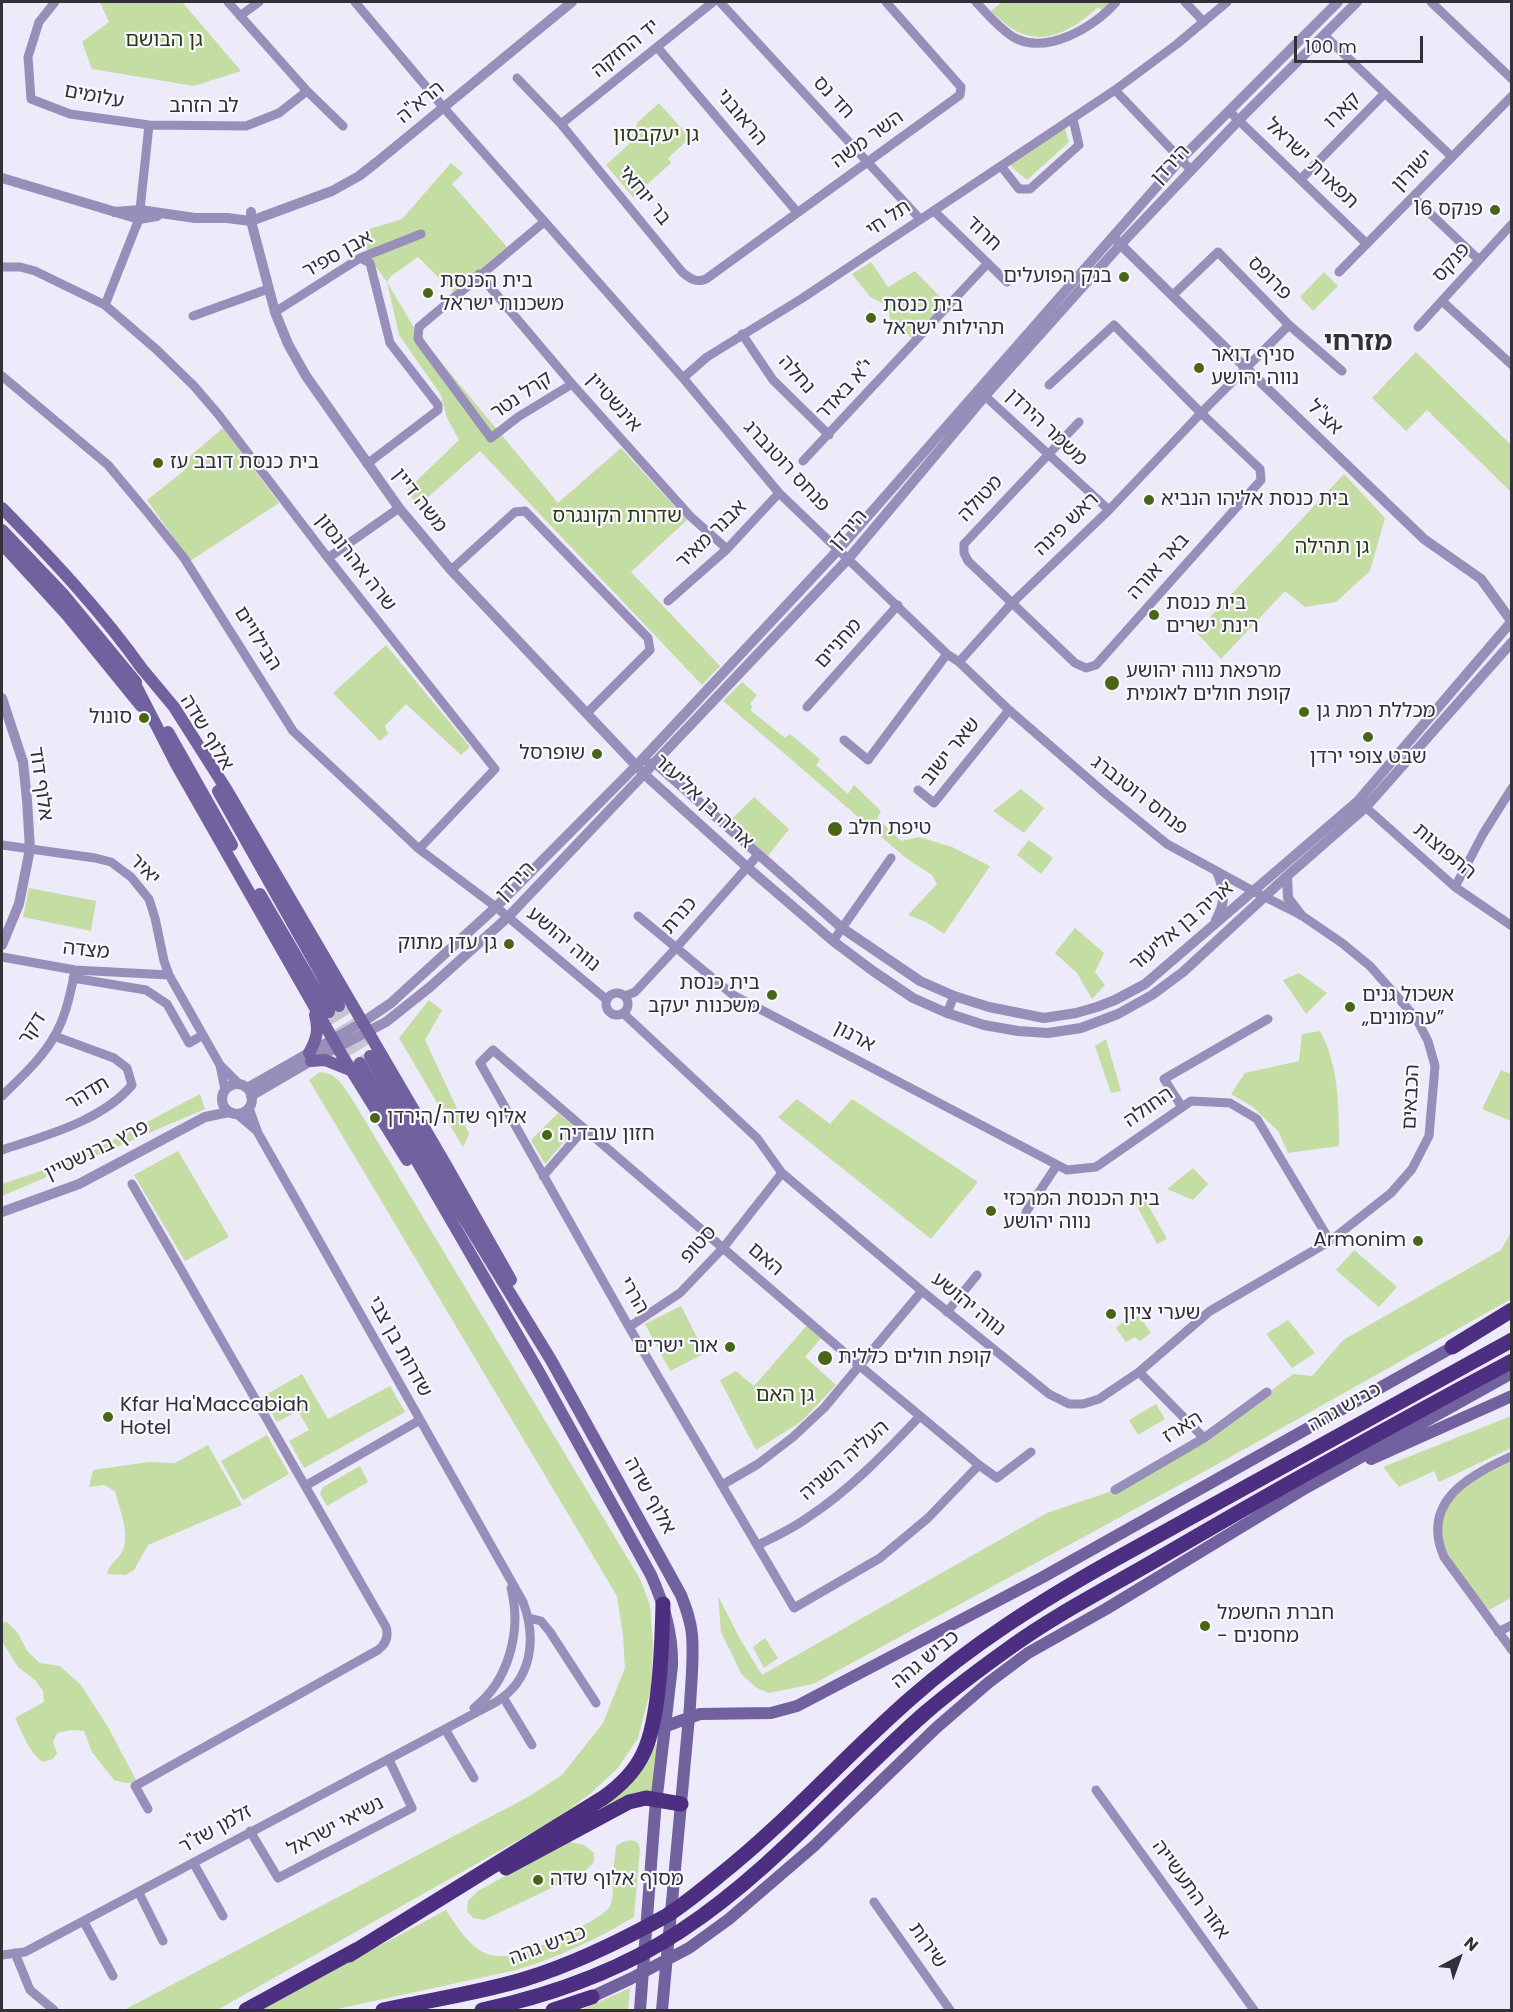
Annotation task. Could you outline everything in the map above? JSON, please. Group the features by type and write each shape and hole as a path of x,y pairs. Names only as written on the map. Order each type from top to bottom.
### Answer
{"highway":[{"path":"1452,1347 1512,1310"},
{"name":"כביש גהה","path":"383,2010 525,1979 588,1956 668,1914 725,1871 774,1829 910,1699 960,1657 1000,1628 1104,1565 1512,1338"},
{"name":"כביש גהה","path":"482,2010 531,1999 596,1975 679,1932 782,1850 924,1715 1012,1645 1232,1515 1512,1361"},
{"path":"349,1954 603,1798 622,1784 640,1760 650,1734 657,1694 663,1604"},
{"path":"246,2010 616,1808 646,1798 681,1804"},
{"path":"553,2010 592,1997"}],"main road":[{"name":"אלוף שדה","path":"2,508 72,582 139,665 186,735 334,1009 245,868 147,698 64,595 2,530"},
{"path":"2,544 67,615 158,728"},
{"path":"139,665 174,707 228,792 498,1256 570,1393"},
{"path":"131,676 176,764 335,1043 360,1063"},
{"path":"311,1002 318,1030 310,1057 343,1066 360,1063"},
{"name":"אלוף שדה","path":"360,1063 448,1192 570,1393 681,1595 692,1634 691,1696 662,2010"},
{"name":"אלוף שדה","path":"360,1063 539,1372 651,1575 663,1604 672,1646 666,1726 650,1869 640,2008"},
{"path":"666,1726 689,1717 726,1713 771,1713 786,1711 797,1706 1043,1577 1512,1315"},
{"path":"562,2010 639,1975 689,1948 729,1919 814,1846 936,1728 1008,1667 1049,1639 1106,1609 1302,1490 1512,1373"},
{"path":"1302,1490 1512,1396"},
{"path":"691,1696 701,1706 726,1713"}],"street":[{"name":"עלומים","path":"55,2 39,22 28,57 31,99 70,114 149,125"},
{"path":"228,2 307,91 343,126"},
{"path":"240,16 260,2"},
{"name":"פנחס רוטנברג","path":"355,2 444,108 682,378 779,493 947,654 1107,795 1167,844 1253,891"},
{"name":"הרא\"ה","path":"2,178 114,212 227,218 280,212 332,191 359,176 572,2"},
{"name":"יד החזקה","path":"561,124 713,2"},
{"name":"חד נס","path":"720,2 920,219"},
{"name":"השר משה","path":"696,281 706,279 960,95 961,87 886,2"},
{"path":"976,2 1014,37 1023,41 1049,42 1077,33 1096,21 1116,2"},
{"path":"1185,2 1204,22"},
{"name":"תל חי","path":"682,378 707,357 801,299 1115,90 1227,2"},
{"name":"הירדן","path":"335,1043 366,1027 386,1022 430,987 508,917 849,558 1117,240 1181,159 1338,2"},
{"name":"הירדן","path":"366,1027 496,907 637,765 839,549 1117,240 1191,170 1357,2"},
{"path":"1431,2 1512,79"},
{"path":"1323,35 1452,157"},
{"name":"הראובני","path":"657,47 797,212"},
{"name":"בר יוחאי","path":"517,78 561,124 683,273 696,281"},
{"path":"1115,90 1191,170"},
{"name":"לב הזהב","path":"139,214 149,125 246,126 279,113 307,91"},
{"name":"קארו","path":"1300,179 1385,93"},
{"name":"ישורון","path":"1339,272 1512,96"},
{"name":"תפארת ישראל","path":"1229,111 1367,244"},
{"path":"1001,166 1019,189 1030,189 1079,145 1073,118"},
{"path":"1413,197 1479,260"},
{"name":"חרוד","path":"934,211 1008,282"},
{"path":"105,305 139,214"},
{"name":"משה דיין","path":"251,216 268,289 288,344 306,376 367,464 399,508 451,570 637,765"},
{"path":"479,274 544,222"},
{"name":"פנקס","path":"1418,327 1512,224"},
{"name":"אבן ספיר","path":"275,312 360,258 421,234"},
{"name":"אצ\"ל","path":"1117,240 1424,539 1481,579 1511,621"},
{"name":"פרופס","path":"1173,295 1218,252 1289,325 1342,371"},
{"path":"360,258 370,263 390,342 438,405 438,410 367,464"},
{"name":"י\"א באדר","path":"803,461 988,263"},
{"name":"שרה אהרונסון","path":"2,267 20,267 35,271 105,305 157,350 206,400 495,769 419,849"},
{"name":"קרל נטר","path":"479,274 419,327 418,339 491,438 518,417 572,384"},
{"name":"אינשטיין","path":"479,274 572,384 690,516 726,549"},
{"path":"193,316 268,289"},
{"path":"1442,301 1512,365"},
{"path":"1049,385 1114,325 1201,413"},
{"name":"ראש פינה","path":"959,663 1011,604 1109,510 1289,325"},
{"name":"נחלה","path":"742,334 773,380 829,435"},
{"name":"הבילויים","path":"2,376 108,465 148,513 184,558 293,731 419,849 496,907"},
{"name":"משמר הירדן","path":"985,396 1109,510"},
{"name":"באר אורה","path":"1011,604 1075,663 1086,668 1096,665 1261,480 1260,469 1201,413"},
{"name":"מטולה","path":"1011,604 968,561 964,553 964,544 1079,422"},
{"name":"אבנר מאיר","path":"668,601 726,549 779,493"},
{"path":"328,558 399,508"},
{"path":"451,570 515,512 525,511 648,638 650,650 587,713"},
{"name":"מחניים","path":"807,707 898,606"},
{"name":"אריה בן אליעזר","path":"637,765 656,763 842,928 920,981 954,996 989,1007 1044,1018 1076,1013 1115,1000 1145,984 1253,891 1362,804 1511,621"},
{"name":"אריה בן אליעזר","path":"637,765 644,774 747,867 833,941 913,998 947,1013 984,1025 1048,1033 1082,1028 1118,1014 1152,995 1183,972 1362,804 1512,642"},
{"path":"844,740 868,760 947,654"},
{"name":"אלוף דוד","path":"2,698 23,762 30,849 19,904 2,945"},
{"name":"שאר ישוב","path":"918,790 934,803 1009,710"},
{"path":"1455,887 1483,834 1512,788"},
{"name":"התפוצות","path":"1362,804 1455,887 1512,926"},
{"name":"יאיר","path":"2,845 95,858 111,862 131,877 149,899 169,975"},
{"name":"כנרת","path":"625,996 635,992 758,855"},
{"path":"833,941 891,858"},
{"path":"1212,926 1222,909 1225,897 1217,872"},
{"path":"1287,876 1288,898 1301,915"},
{"name":"הכבאים","path":"1253,891 1301,915 1342,943 1370,966 1416,1018 1428,1041 1435,1066 1430,1136 1412,1169 1391,1193 1330,1240"},
{"name":"נווה יהושע","path":"496,907 607,1000"},
{"name":"ארנון","path":"638,916 734,995 1067,1170"},
{"name":"מצדה","path":"2,957 146,990 167,1004 189,1043 202,1035"},
{"name":"מצדה","path":"74,974 169,975"},
{"name":"דקר","path":"2,1096 28,1070 54,1036 68,1003 74,974"},
{"path":"169,975 220,1065 246,1089 249,1108 233,1113 223,1103 220,1065"},
{"path":"615,993 625,996 628,1007 623,1013 617,1015 610,1013 607,1000 615,993"},
{"path":"947,1013 954,996"},
{"name":"נווה יהושע","path":"623,1013 756,1138 782,1173 1049,1394 1068,1404 1083,1404 1099,1399 1138,1372 1210,1311 1330,1240"},
{"path":"1182,1107 1164,1079 1268,1019"},
{"name":"תדהר","path":"2,1150 74,1125 124,1094 132,1085 126,1068 114,1058 54,1036"},
{"path":"224,1093 231,1085 246,1089 335,1043"},
{"name":"האם","path":"480,1063 493,1050 860,1366 997,1478 1031,1452"},
{"name":"הררי","path":"480,1063 629,1327 794,1608 880,1558 928,1518 979,1465"},
{"name":"פרץ ברנשטיין","path":"205,1117 224,1093"},
{"name":"החולה","path":"1067,1170 1096,1167 1191,1101 1230,1103 1257,1119 1330,1240"},
{"name":"שדרות בן צבי","path":"249,1108 258,1133 509,1578"},
{"name":"פרץ ברנשטיין","path":"2,1212 79,1184 205,1117 233,1113"},
{"name":"שדרות בן צבי","path":"233,1113 258,1133"},
{"path":"543,1176 584,1128"},
{"path":"1026,1212 1057,1165"},
{"name":"סטופ","path":"629,1327 680,1293 723,1248 782,1173"},
{"path":"132,1184 386,1627 387,1636 386,1641 378,1650 135,1786 148,1809"},
{"path":"947,1311 976,1275"},
{"path":"722,1485 758,1464 824,1408 922,1291"},
{"path":"1138,1372 1204,1438"},
{"name":"הארז","path":"1115,1490 1204,1438 1267,1392"},
{"name":"העליה השניה","path":"758,1545 806,1519 846,1489 879,1459 920,1416"},
{"path":"305,1486 420,1420"},
{"path":"1510,1645 1498,1632 1444,1557 1438,1543 1437,1530 1444,1507 1451,1495 1465,1481 1479,1471 1512,1456"},
{"name":"זלמן שז\"ר","path":"2,1955 25,1952 84,1922 503,1697 517,1684 524,1671 531,1644 531,1629 524,1602 509,1578"},
{"name":"זלמן שז\"ר","path":"446,1729 486,1699 506,1665 515,1630 515,1612 509,1578"},
{"path":"529,1618 541,1621 550,1632 596,1703"},
{"path":"1498,1632 1512,1625"},
{"path":"503,1697 532,1745"},
{"path":"446,1729 474,1778"},
{"name":"נשיאי ישראל","path":"250,1831 278,1878 412,1808 388,1760"},
{"name":"אזור התעשייה","path":"1096,1790 1254,2010"},
{"path":"194,1864 222,1916"},
{"path":"139,1893 163,1941"},
{"name":"שירות","path":"874,1902 950,2010"},
{"path":"84,1922 113,1976"},
{"path":"15,1953 30,1990 54,2010"}],"green space":[{"name":"גן הבושם","path":"100,2 182,2 241,71 194,86 92,69 82,42 109,22"},
{"path":"1002,2 1116,2 1104,13 1098,7 1083,20 1056,34 1036,37 1016,31 991,11"},
{"name":"גן יעקבסון","path":"659,103 690,138 668,158 671,163 633,197 606,165 628,145 638,122"},
{"path":"1064,125 1069,142 1027,180 1007,163"},
{"path":"451,163 463,173 452,184 507,247 453,292 418,257 391,276 387,282 367,255 366,230 402,219"},
{"path":"871,262 888,287 915,271 945,302 912,338 890,319 888,306 870,297 852,274"},
{"path":"1324,272 1338,286 1313,311 1300,297"},
{"name":"שדרות הקונגרס","path":"387,282 417,333 558,503 621,448 687,520 631,572 720,666 702,685 480,451 418,506 407,490 459,440 447,418 441,395 399,335"},
{"path":"1416,352 1511,445 1511,492 1427,410 1406,431 1372,398"},
{"path":"223,428 279,503 190,561 147,500 185,470 181,464"},
{"name":"גן תהילה","path":"1344,474 1385,518 1370,571 1336,602 1305,607 1285,591 1221,659 1196,632"},
{"path":"386,645 470,747 461,755 406,704 385,726 388,734 380,741 333,693"},
{"path":"742,682 757,695 750,704 753,707 750,710 785,738 790,734 820,759 816,765 848,794 854,785 881,811 877,818 901,841 919,837 952,847 990,866 944,934 926,922 908,915 937,884 932,875 906,858 723,701"},
{"path":"1021,789 1044,808 1024,833 993,811"},
{"path":"754,797 789,829 768,856 730,821"},
{"path":"1029,840 1053,858 1041,874 1017,855"},
{"path":"29,888 96,901 91,931 23,917"},
{"path":"1075,928 1104,953 1095,972 1105,985 1092,999 1077,973 1055,953"},
{"path":"1299,973 1327,993 1306,1014 1283,980"},
{"path":"429,1000 442,1010 425,1040 469,1134 463,1147 399,1038"},
{"path":"1320,1031 1331,1058 1337,1087 1339,1146 1288,1153 1278,1131 1253,1107 1231,1094 1245,1073 1299,1061 1302,1034"},
{"path":"1106,1039 1121,1091 1111,1093 1095,1046"},
{"path":"1501,1070 1511,1074 1511,1121 1482,1109"},
{"path":"320,1072 335,1078 352,1099 640,1579 650,1605 653,1643 651,1689 638,1738 617,1769 591,1793 556,1819 217,2010 124,2010 528,1797 562,1775 603,1723 625,1668 617,1596 309,1080"},
{"path":"200,1094 205,1109 2,1196 2,1184 77,1159"},
{"path":"797,1099 830,1124 852,1099 978,1182 931,1239 778,1117"},
{"path":"558,1113 576,1128 545,1164 531,1140"},
{"path":"178,1151 229,1237 185,1261 134,1175"},
{"path":"1193,1168 1208,1184 1193,1200 1167,1189"},
{"path":"1143,1196 1167,1239 1157,1244 1134,1200"},
{"path":"1511,1232 1511,1299 1216,1465 813,1684 769,1693 757,1688 742,1675 721,1632 718,1596 762,1675 1047,1513 1115,1490 1259,1400 1293,1374 1312,1376 1343,1340 1501,1250"},
{"path":"1354,1250 1397,1287 1379,1307 1336,1270"},
{"path":"681,1306 705,1353 670,1371 645,1324"},
{"path":"1139,1316 1151,1333 1140,1341 1135,1337 1126,1342 1116,1328 1125,1320"},
{"path":"1288,1320 1315,1353 1292,1368 1266,1334"},
{"name":"גן האם","path":"808,1324 822,1337 805,1357 836,1385 802,1421 756,1450 720,1380 736,1371 754,1386"},
{"path":"302,1374 328,1419 390,1386 405,1412 304,1468 289,1441 309,1430 298,1411 277,1422 262,1397"},
{"path":"1156,1404 1165,1419 1138,1435 1129,1420"},
{"path":"1511,1416 1511,1448 1439,1482 1434,1471 1399,1487 1383,1467"},
{"path":"267,1435 289,1474 243,1500 221,1461"},
{"path":"208,1445 242,1505 148,1545 134,1570 126,1575 107,1574 124,1548 125,1532 115,1491 104,1485 89,1487 93,1470 149,1462 175,1463"},
{"path":"1511,1462 1511,1598 1489,1610 1448,1559 1440,1534 1442,1519 1448,1506 1470,1484"},
{"path":"360,1466 368,1482 327,1506 320,1494 323,1487"},
{"path":"7,1622 18,1633 27,1651 40,1663 60,1666 81,1685 108,1727 137,1782 126,1783 114,1780 92,1752 84,1731 71,1730 57,1733 53,1742 57,1753 53,1759 43,1762 38,1758 26,1742 15,1718 44,1702 43,1691 35,1680 18,1667 2,1641 2,1623"},
{"path":"765,1638 778,1658 764,1668 753,1647"},
{"path":"652,1742 658,1746 653,1793 606,1809 602,1803"},
{"path":"631,1840 637,1842 640,1848 634,1917 576,1947 516,1970 333,2010 260,2010 446,1910 470,1943 490,1955 518,1954 552,1941 595,1919 610,1906 616,1846"},
{"path":"570,1842 584,1845 594,1853 594,1862 583,1873 484,1920 473,1918 467,1911 468,1901 478,1891"},
{"path":"630,1988 628,2010 581,2010"}],"tunnel":[{"path":"339,1006 370,1056"},
{"path":"329,1012 360,1063"}],"place":[{"name":"פנקס 16","path":"1495,210"},
{"name":"בנק הפועלים","path":"1124,277"},
{"name":"בית הכנסת משכנות ישראל","path":"428,293"},
{"name":"בית כנסת תהילות ישראל","path":"871,318"},
{"name":"סניף דואר נווה יהושע","path":"1199,368"},
{"name":"בית כנסת דובב עז","path":"158,463"},
{"name":"בית כנסת אליהו הנביא","path":"1149,500"},
{"name":"בית כנסת רינת ישרים","path":"1154,615"},
{"name":"מרפאת נווה יהושע קופת חולים לאומית","path":"1112,683"},
{"name":"מכללת רמת גן","path":"1304,712"},
{"name":"סונול","path":"144,718"},
{"name":"שבט צופי ירדן","path":"1368,737"},
{"name":"שופרסל","path":"597,754"},
{"name":"טיפת חלב","path":"835,829"},
{"name":"גן עדן מתוק","path":"509,944"},
{"name":"בית כנסת משכנות יעקב","path":"772,995"},
{"name":"אשכול גנים „ערמונים”","path":"1350,1007"},
{"name":"אלוף שדה/הירדן","path":"375,1118"},
{"name":"חזון עובדיה","path":"547,1135"},
{"name":"בית הכנסת המרכזי נווה יהושע","path":"991,1211"},
{"name":"Armonim","path":"1418,1241"},
{"name":"שערי ציון","path":"1111,1314"},
{"name":"אור ישרים","path":"730,1347"},
{"name":"קופת חולים כללית","path":"825,1358"},
{"name":"Kfar Ha'Maccabiah Hotel","path":"108,1417"},
{"name":"חברת החשמל - מחסנים","path":"1205,1626"},
{"name":"מסוף אלוף שדה","path":"538,1880"}],"district":[{"name":"מזרחי","path":"1358,343"}]}
